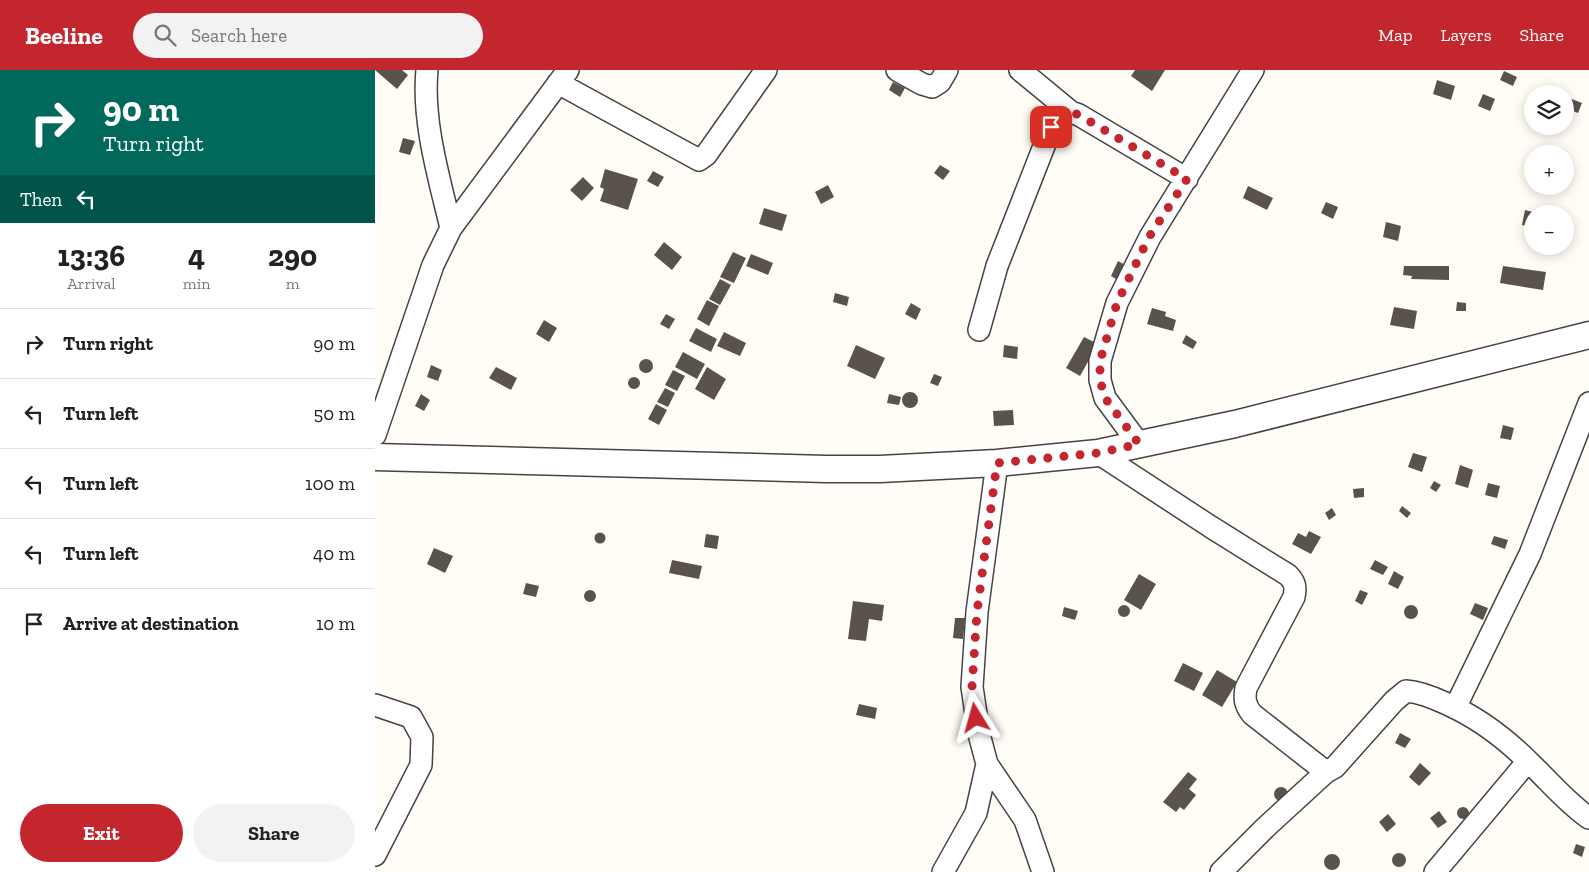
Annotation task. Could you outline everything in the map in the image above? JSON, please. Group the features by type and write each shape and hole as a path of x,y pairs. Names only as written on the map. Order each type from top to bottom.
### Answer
{"street":[{"path":"427,70 425,90 437,172 451,228"},
{"path":"375,435 433,266 451,228 563,76 699,160 707,155 766,70"},
{"path":"897,70 922,84 932,87 940,82 947,70"},
{"path":"1020,70 1071,112 1187,179"},
{"path":"1139,444 1105,398 1100,380 1100,361 1117,303 1149,237 1187,179 1253,70"},
{"path":"979,330 997,266 1051,127 1055,118 1063,112 1071,112"},
{"path":"375,457 880,469 997,463 1098,453 1235,424 1589,334"},
{"path":"1455,708 1530,554 1589,403"},
{"path":"1098,453 1293,580 1296,588 1294,597 1246,688 1244,698 1246,707 1252,714 1326,772"},
{"path":"997,463 977,612 972,687 979,734 987,764 1025,820 1043,872"},
{"path":"1221,872 1266,827 1326,772 1335,767 1394,700 1406,691 1419,692 1455,708 1504,739 1566,799 1589,818"},
{"path":"375,705 411,717 422,737 421,765 375,855"},
{"path":"1435,872 1528,761"},
{"path":"943,872 976,813 987,764"}],"building":[{"path":"375,70 402,70 408,75 397,89"},
{"path":"1135,70 1165,70 1152,91 1131,76"},
{"path":"1504,71 1517,77 1513,86 1500,80"},
{"path":"1437,80 1455,86 1451,100 1433,94"},
{"path":"893,82 905,88 900,97 889,90"},
{"path":"1483,94 1495,99 1490,111 1478,106"},
{"path":"1574,100 1582,103 1578,113 1574,111"},
{"path":"403,138 415,141 410,155 399,152"},
{"path":"940,165 950,171 943,180 934,173"},
{"path":"605,169 638,179 628,210 600,201 604,189 600,187"},
{"path":"653,171 664,177 658,187 647,181"},
{"path":"583,177 594,188 582,201 570,190"},
{"path":"828,185 834,197 821,204 815,192"},
{"path":"1248,186 1273,198 1267,210 1243,198"},
{"path":"1326,202 1338,207 1333,219 1321,213"},
{"path":"764,208 787,215 782,231 759,224"},
{"path":"1386,222 1401,226 1398,241 1383,237"},
{"path":"664,242 682,257 672,270 654,255"},
{"path":"733,252 746,258 734,283 720,277"},
{"path":"751,254 773,263 768,275 746,266"},
{"path":"1118,261 1129,267 1121,282 1111,276"},
{"path":"1404,266 1449,266 1449,280 1411,279 1412,276 1403,275"},
{"path":"1503,266 1546,272 1543,290 1500,283"},
{"path":"720,279 731,285 720,305 709,299"},
{"path":"835,293 849,297 847,306 833,302"},
{"path":"707,300 719,306 709,326 697,319"},
{"path":"1457,302 1466,303 1466,311 1456,311"},
{"path":"911,303 921,309 916,320 905,314"},
{"path":"1394,307 1417,311 1414,329 1390,325"},
{"path":"1152,308 1166,312 1165,316 1176,320 1173,331 1147,324"},
{"path":"666,314 675,319 669,329 660,324"},
{"path":"544,320 557,328 549,342 536,334"},
{"path":"696,328 717,339 711,352 689,341"},
{"path":"724,332 746,343 740,356 717,346"},
{"path":"1186,335 1197,342 1193,349 1182,343"},
{"path":"1084,337 1098,344 1080,376 1066,368"},
{"path":"856,345 885,358 875,379 847,366"},
{"path":"1004,345 1018,347 1017,359 1003,357"},
{"path":"683,352 705,364 697,379 675,367"},
{"path":"646,359 651,361 653,366 651,371 646,373 641,371 639,366 641,361"},
{"path":"431,365 442,370 438,381 427,377"},
{"path":"496,367 517,378 511,390 489,378"},
{"path":"707,367 726,379 714,400 695,389"},
{"path":"673,370 685,376 677,391 665,385"},
{"path":"934,374 942,377 938,386 930,383"},
{"path":"632,377 636,377 640,383 636,389 632,389 628,385 628,381"},
{"path":"665,388 675,393 668,407 657,402"},
{"path":"910,392 918,400 910,408 902,400"},
{"path":"421,394 430,400 424,411 415,406"},
{"path":"889,394 901,397 899,405 887,403"},
{"path":"656,404 667,410 659,425 648,419"},
{"path":"1013,410 1014,425 994,426 993,411"},
{"path":"1503,425 1514,428 1511,440 1500,438"},
{"path":"1413,453 1427,457 1422,472 1408,467"},
{"path":"1460,465 1473,470 1468,488 1455,484"},
{"path":"1434,481 1441,485 1436,492 1430,488"},
{"path":"1488,483 1500,486 1497,498 1485,495"},
{"path":"1364,488 1364,497 1354,498 1353,489"},
{"path":"1402,506 1411,513 1407,518 1399,511"},
{"path":"1332,508 1336,515 1329,520 1325,513"},
{"path":"1309,531 1321,537 1311,554 1292,544 1298,533 1306,537"},
{"path":"598,533 602,533 605,538 604,542 598,543 595,540 595,536"},
{"path":"706,534 719,536 717,549 704,547"},
{"path":"1494,536 1508,540 1505,549 1491,544"},
{"path":"434,548 453,556 445,573 427,564"},
{"path":"672,560 702,566 699,579 669,573"},
{"path":"1375,560 1388,567 1383,575 1370,569"},
{"path":"1394,571 1404,577 1398,589 1388,584"},
{"path":"1139,574 1156,584 1141,610 1124,600"},
{"path":"526,583 539,586 536,597 523,594"},
{"path":"588,590 592,590 596,596 592,602 588,602 584,598 584,594"},
{"path":"1360,590 1368,593 1362,605 1355,601"},
{"path":"853,601 884,605 882,621 869,619 866,641 848,639"},
{"path":"1475,603 1488,608 1483,620 1470,614"},
{"path":"1122,605 1126,605 1130,611 1126,617 1122,617 1118,613 1118,609"},
{"path":"1411,605 1416,607 1418,612 1416,617 1411,619 1406,617 1404,612 1406,607"},
{"path":"1064,607 1078,611 1075,620 1062,616"},
{"path":"955,618 965,618 963,639 953,638"},
{"path":"1183,663 1203,673 1194,691 1174,681"},
{"path":"1217,670 1237,682 1222,707 1202,695"},
{"path":"859,704 877,708 875,719 856,715"},
{"path":"1400,733 1411,739 1405,748 1395,743"},
{"path":"1420,763 1431,773 1419,786 1409,777"},
{"path":"1188,772 1197,779 1189,789 1196,795 1184,810 1180,807 1176,812 1163,802"},
{"path":"1281,787 1286,789 1288,794 1286,799 1281,801 1276,799 1274,794 1276,789"},
{"path":"1461,807 1465,807 1469,813 1465,819 1461,819 1457,815 1457,811"},
{"path":"1439,811 1447,822 1438,828 1430,818"},
{"path":"1388,814 1396,824 1387,832 1379,822"},
{"path":"1576,844 1585,847 1582,857 1573,853"},
{"path":"1399,853 1404,855 1406,860 1404,865 1399,867 1394,865 1392,860 1394,855"},
{"path":"1329,854 1335,854 1340,859 1338,868 1329,870 1324,865 1324,859"}],"route":[{"path":"976,718 972,687 977,612 997,463 1098,453 1139,444 1105,398 1100,380 1100,361 1117,303 1149,237 1187,179 1079,115 1063,112 1055,118 1051,127"}]}
